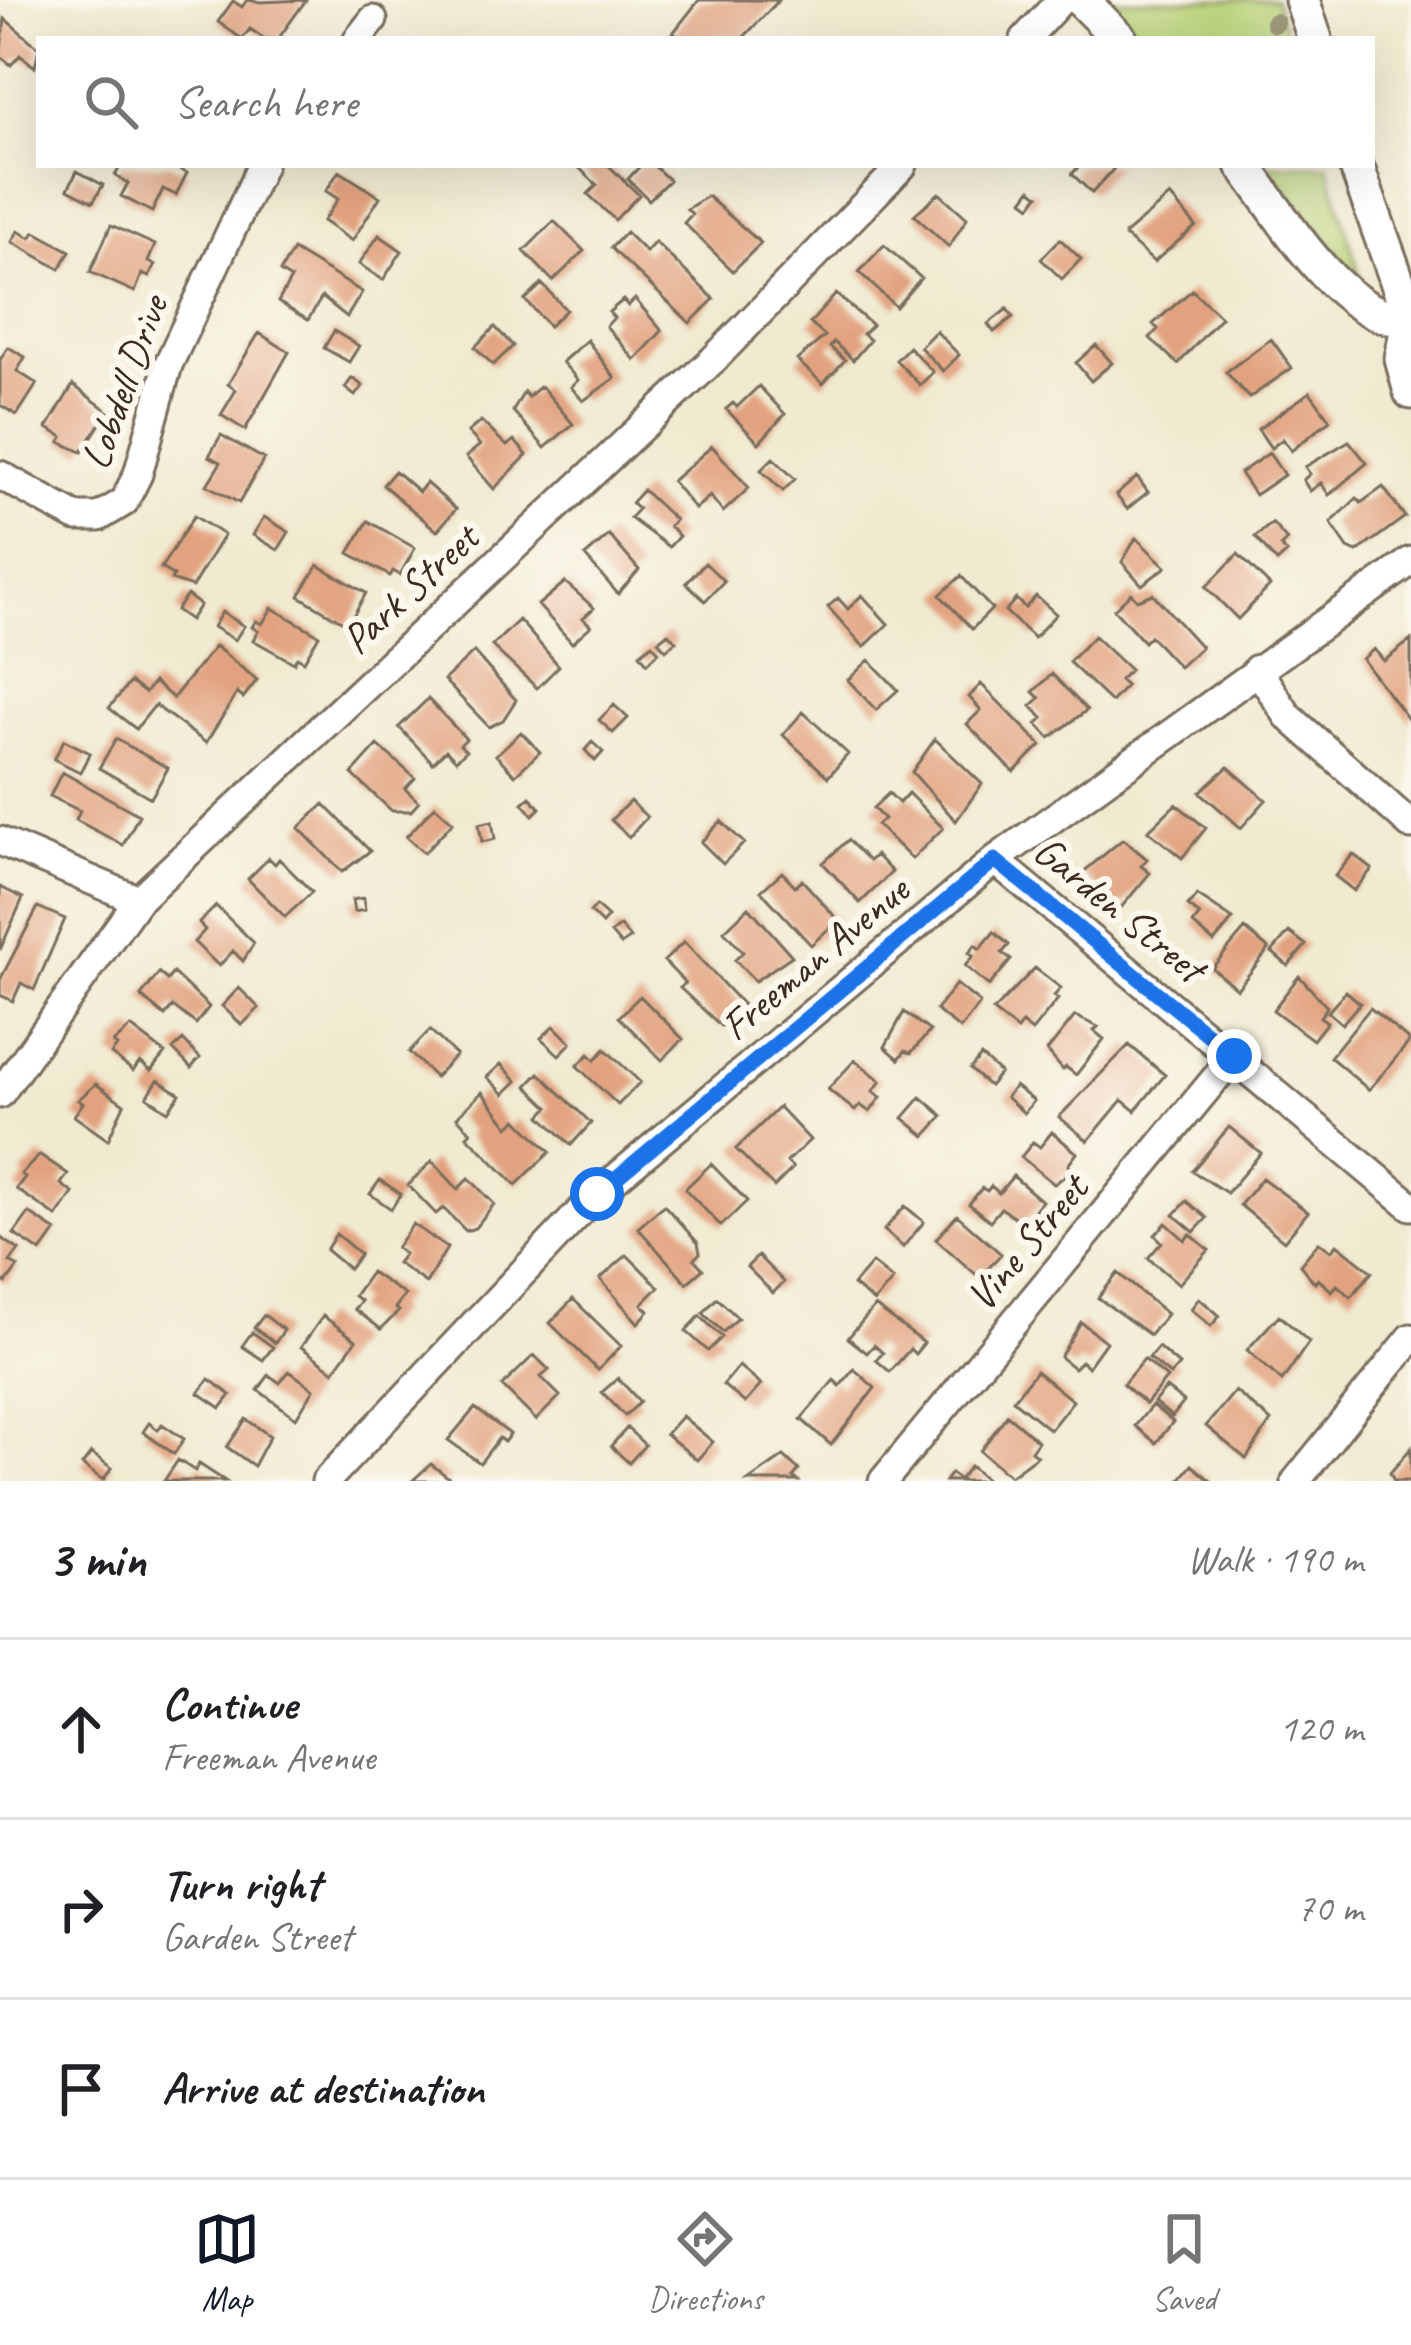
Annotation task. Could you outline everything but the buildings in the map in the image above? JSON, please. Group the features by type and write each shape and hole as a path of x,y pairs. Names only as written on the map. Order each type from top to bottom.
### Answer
{"main road":[{"path":"1082,0 1117,36"},
{"path":"1302,0 1314,36"},
{"path":"1245,168 1356,305 1390,320 1410,319"},
{"path":"1357,168 1410,319 1402,359 1411,392"}],"street":[{"path":"1027,36 1061,0"},
{"name":"Lobdell Drive","path":"0,475 76,517 99,517 124,502 139,474 168,365 261,168"},
{"name":"Park Street","path":"0,1094 138,900 712,360 900,168"},
{"name":"Freeman Avenue","path":"326,1481 597,1194 995,860 1411,561"},
{"path":"1257,669 1288,716 1411,825"},
{"path":"0,842 138,900"},
{"name":"Garden Street","path":"995,860 1411,1206"},
{"name":"Vine Street","path":"883,1481 1234,1056"},
{"path":"1296,1481 1411,1338"}],"green space":[{"path":"1102,0 1275,0 1287,36 1141,36"},
{"path":"1269,168 1329,168 1362,284"}],"route":[{"path":"597,1194 995,860 1234,1056"}]}
